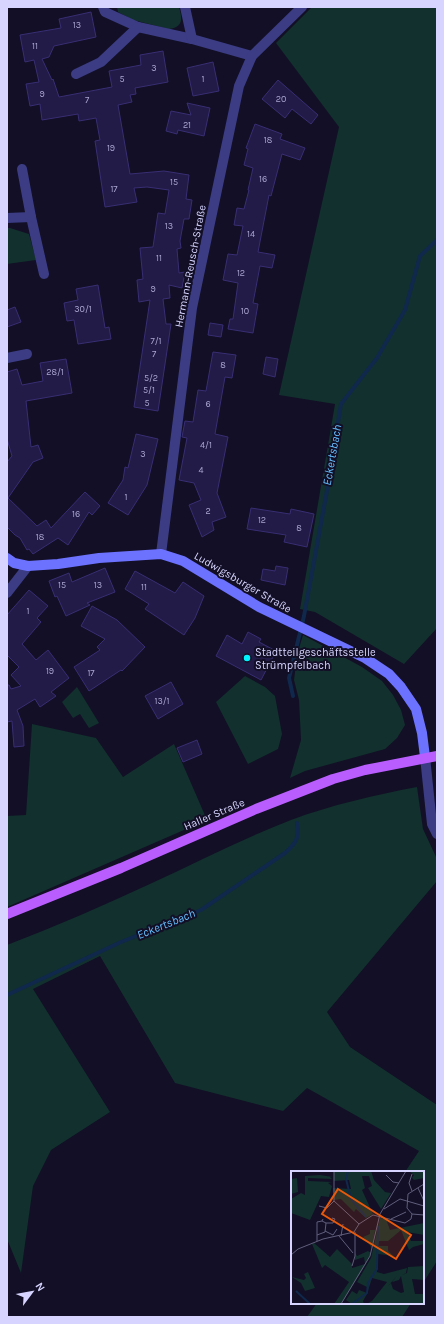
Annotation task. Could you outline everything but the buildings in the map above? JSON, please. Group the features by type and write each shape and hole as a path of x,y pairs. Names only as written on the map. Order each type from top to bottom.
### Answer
{"main road":[{"name":"Haller Straße","path":"7,914 121,868 256,809 333,779 365,770 425,757 437,756"}],"street":[{"path":"103,7 105,12 138,27 192,39 252,56"},
{"path":"185,7 192,39"},
{"name":"Hermann-Reusch-Straße","path":"161,554 192,308 239,86 252,56 302,7"},
{"path":"76,74 101,62 138,27"},
{"path":"22,169 44,274"},
{"path":"7,218 31,217"},
{"path":"7,358 27,354"},
{"name":"Ludwigsburger Straße","path":"7,558 14,562 28,566 58,564 99,558 161,554 183,561 259,607 365,658 389,674 402,687 416,709 422,733 425,757"},
{"path":"7,593 28,566"},
{"path":"425,757 432,824 437,834"}],"green space":[{"path":"117,7 179,7 181,21 180,24 174,28 169,29 133,20 118,12"},
{"path":"312,7 437,7 437,628 404,664 315,612 300,609 335,404 279,395 339,127 276,43"},
{"path":"7,228 29,234 36,260 7,264"},
{"path":"303,635 362,667 382,681 393,695 401,710 405,725 397,738 385,749 305,771 290,778 301,740 299,700 294,680 297,655"},
{"path":"245,676 265,687 275,696 282,734 278,749 248,764 216,702"},
{"path":"77,687 99,723 89,728 80,714 73,718 62,702"},
{"path":"32,724 96,738 123,777 174,744 207,820 7,907 7,816 26,815"},
{"path":"417,787 423,829 437,859 437,881 327,1012 350,1047 437,1105 437,1261 424,1281 424,1171 406,1171 419,1151 307,1088 283,1111 175,1083 100,956 33,989 110,1112 51,1150 33,1186 21,1273 7,1239 7,945 98,907 273,827 322,810 385,793"},
{"path":"316,1304 410,1304 402,1317 307,1317"}],"waterway":[{"name":"Eckertsbach","path":"293,696 289,678 304,616 341,404 377,358 405,310 420,256 437,240"},
{"name":"Eckertsbach","path":"7,995 121,942 201,910 285,853 296,840 298,833 297,823"}],"place":[{"name":"Stadtteilgeschäftsstelle Strümpfelbach","path":"247,658"}]}
